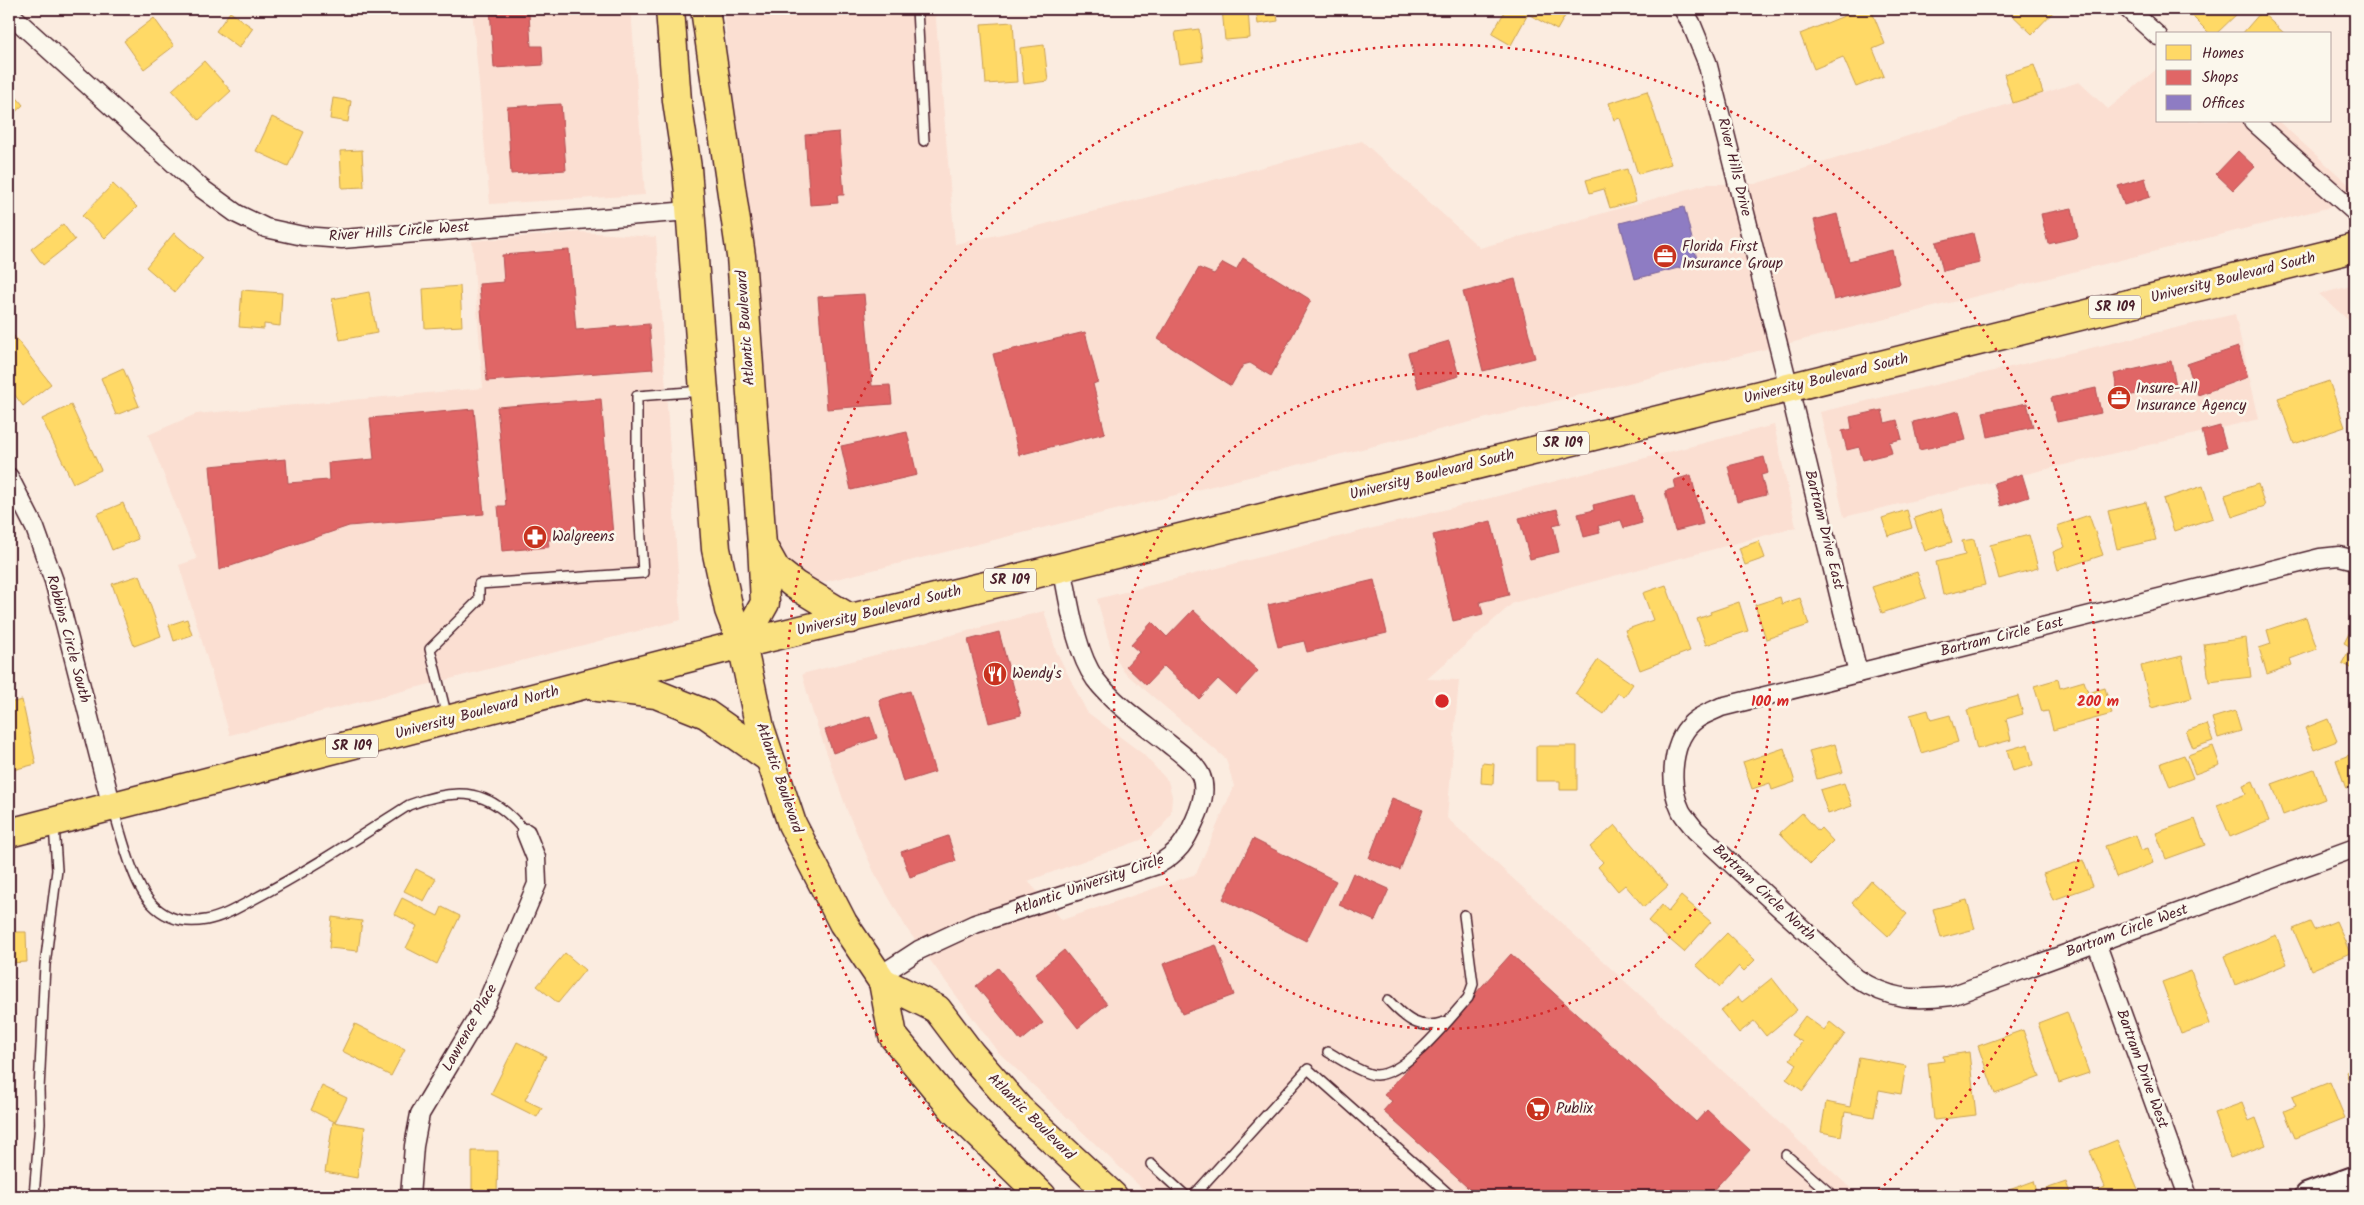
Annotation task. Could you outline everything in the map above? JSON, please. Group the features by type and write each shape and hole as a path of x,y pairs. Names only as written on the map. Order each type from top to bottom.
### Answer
{"main road":[{"name":"Atlantic Boulevard","path":"670,9 677,101 687,168 716,549 729,610 742,644 760,728 769,758 792,824 843,922 881,979 892,1036 955,1111 1042,1196"},
{"name":"Atlantic Boulevard","path":"705,9 741,256 762,545 765,603 742,644"},
{"name":"University Boulevard South","path":"742,644 1062,567 2355,248"},
{"path":"762,545 776,570 782,575 795,585 851,618"},
{"name":"University Boulevard North","path":"9,833 742,644"},
{"path":"584,686 656,694 706,714 769,758"},
{"name":"Atlantic Boulevard","path":"881,979 937,1009 971,1054 1018,1108 1113,1196"}],"street":[{"name":"River Hills Drive","path":"1682,9 1691,23 1707,62 1789,388"},
{"path":"2128,9 2156,34"},
{"name":"River Hills Circle West","path":"9,13 200,188 236,214 266,228 303,236 342,239 690,211"},
{"path":"2254,122 2355,212"},
{"name":"Bartram Drive East","path":"1789,388 1858,673"},
{"name":"Robbins Circle South","path":"9,477 35,528 54,581 112,807"},
{"name":"Bartram Circle East","path":"1675,758 1682,736 1696,719 1721,707 2320,558 2339,556 2354,560"},
{"name":"Atlantic University Circle","path":"881,979 919,950 975,924 1157,865 1174,855 1186,842 1197,817 1204,794 1201,777 1190,761 1108,695 1094,677 1076,632 1062,567"},
{"name":"Bartram Circle North","path":"1675,758 1675,792 1681,811 1695,830 1856,978 1876,990 1897,997"},
{"name":"Lawrence Place","path":"410,1196 414,1146 420,1114 487,1002 537,884 536,858 526,833"},
{"name":"Bartram Circle West","path":"1897,997 1922,1000 1951,996 2355,848"},
{"name":"Bartram Drive West","path":"2096,942 2188,1196"},
{"path":"2308,1196 2355,1179"}],"lane":[{"path":"917,9 924,141"},
{"path":"448,721 430,649 480,600 478,584 643,573 638,474 637,396 705,390"},
{"path":"112,807 138,882 149,902 167,916 186,921 206,920 225,914 270,891 410,805 432,796 458,792 482,798 504,810 526,833"},
{"path":"34,1196 40,1123 39,1090 45,966 58,870 54,822"},
{"path":"1328,1052 1374,1076 1390,1073 1406,1064 1468,998 1473,984 1464,915"},
{"path":"1388,1000 1402,1015 1418,1024 1431,1027 1445,1022"},
{"path":"1193,1196 1308,1069 1450,1196"},
{"path":"1786,1155 1832,1196"},
{"path":"1151,1164 1186,1196"}],"shaded area":[{"path":"472,9 631,9 645,195 490,204"},
{"path":"724,9 935,9 955,244 1034,227 1362,141 1480,248 1706,184 1755,184 2079,82 2108,109 2156,70 2156,122 2279,122 2355,190 2355,201 784,592 771,516 754,365"},
{"path":"579,232 656,237 681,620 230,735 179,565 197,559 148,435 196,414 483,388 472,241"},
{"path":"2355,285 2355,326 2319,294"},
{"path":"2235,314 2259,419 1844,517 1820,412"},
{"path":"1774,425 1796,527 1513,603 1427,679 1459,680 1447,818 1859,1196 1150,1196 997,1051 907,929 874,872 848,813 813,714 802,674 1044,611 1056,651 1087,712 1143,754 1168,781 1172,796 1171,813 1162,827 1149,837 1028,881 1062,920 1196,874 1234,786 1226,759 1124,672 1112,652 1097,599"}],"building: Homes":[{"path":"1222,9 1248,9 1250,38 1225,40"},
{"path":"1256,9 1276,9 1278,21 1258,24"},
{"path":"1506,9 1569,9 1557,30 1528,14 1511,45 1492,34"},
{"path":"1861,9 1871,9 1885,44 1873,49 1884,76 1856,87 1843,57 1814,69 1800,34"},
{"path":"2006,9 2056,9 2032,34"},
{"path":"2185,9 2242,9 2218,32 2208,32"},
{"path":"230,12 253,28 239,48 216,31"},
{"path":"2261,12 2283,32 2244,32"},
{"path":"154,18 174,46 144,69 124,41"},
{"path":"1013,22 1017,82 986,84 981,24"},
{"path":"1199,29 1203,61 1180,64 1175,32"},
{"path":"1044,45 1048,81 1024,84 1020,48"},
{"path":"204,61 231,91 199,120 172,90"},
{"path":"2034,65 2043,93 2013,103 2004,74"},
{"path":"9,88 23,105 9,118"},
{"path":"1647,91 1671,164 1638,174 1620,118 1614,120 1609,103"},
{"path":"333,98 351,101 348,122 330,119"},
{"path":"272,117 304,132 288,166 256,151"},
{"path":"362,150 364,187 342,188 340,151"},
{"path":"1627,169 1636,201 1610,208 1604,189 1590,193 1586,180"},
{"path":"113,184 137,207 105,238 82,216"},
{"path":"63,224 75,240 43,265 31,249"},
{"path":"174,233 203,258 175,292 146,267"},
{"path":"460,286 462,326 425,328 423,289"},
{"path":"242,290 282,293 280,326 264,324 264,329 239,327"},
{"path":"369,292 377,333 340,340 332,299"},
{"path":"11,332 51,384 23,406 9,387 9,334"},
{"path":"123,368 139,406 116,415 101,378"},
{"path":"2329,381 2345,427 2294,444 2278,398"},
{"path":"71,405 101,470 73,483 42,419"},
{"path":"2258,484 2265,506 2232,517 2225,495"},
{"path":"2203,486 2213,518 2174,531 2163,499"},
{"path":"2146,502 2156,540 2117,549 2108,511"},
{"path":"123,503 138,539 112,550 97,514"},
{"path":"1941,509 1952,542 1925,551 1914,518"},
{"path":"1907,510 1912,528 1888,536 1882,518"},
{"path":"2089,515 2103,555 2058,570 2053,552 2065,547 2057,526"},
{"path":"2029,535 2038,568 1999,579 1990,545"},
{"path":"1974,539 1985,585 1943,595 1936,562 1965,555 1962,541"},
{"path":"1759,541 1765,558 1745,565 1739,548"},
{"path":"1917,572 1926,598 1882,613 1872,587"},
{"path":"140,575 161,636 134,646 112,584"},
{"path":"1666,585 1690,651 1640,670 1625,630 1653,620 1643,593"},
{"path":"1780,597 1782,604 1800,598 1809,625 1766,639 1755,605"},
{"path":"1739,602 1748,631 1706,645 1697,619 1711,614 1710,612"},
{"path":"2306,617 2317,649 2290,659 2292,665 2267,674 2259,648 2271,644 2267,630"},
{"path":"187,619 192,635 174,641 169,625"},
{"path":"2352,628 2355,630 2355,670 2342,663 2351,647 2344,643"},
{"path":"2246,638 2251,677 2209,682 2204,644"},
{"path":"2182,656 2192,698 2151,708 2141,666"},
{"path":"1598,660 1633,684 1624,697 1618,693 1604,714 1575,694"},
{"path":"2058,679 2060,688 2084,681 2088,693 2105,688 2112,714 2053,730 2048,711 2042,712 2034,686"},
{"path":"2018,696 2023,714 2006,719 2011,740 1977,749 1967,710"},
{"path":"22,700 36,764 9,771 9,703"},
{"path":"1928,710 1931,720 1950,715 1958,742 1921,753 1910,715"},
{"path":"2235,711 2241,731 2218,738 2212,718"},
{"path":"2328,719 2337,741 2314,750 2305,728"},
{"path":"2207,724 2213,741 2193,748 2186,731"},
{"path":"1835,744 1843,772 1817,779 1809,751"},
{"path":"2028,744 2033,765 2013,771 2007,750"},
{"path":"1536,746 1577,746 1577,790 1560,790 1560,781 1536,781"},
{"path":"2213,746 2220,765 2195,774 2188,755"},
{"path":"1784,748 1795,782 1772,790 1770,783 1752,789 1743,762"},
{"path":"2355,753 2355,785 2346,789 2336,760"},
{"path":"2184,755 2193,778 2170,787 2161,763"},
{"path":"1482,763 1494,764 1493,784 1481,783"},
{"path":"2314,769 2325,799 2283,815 2272,784"},
{"path":"2253,781 2269,821 2230,837 2217,805 2246,794 2243,785"},
{"path":"1844,783 1852,806 1828,814 1820,790"},
{"path":"1802,813 1818,831 1821,828 1833,841 1810,864 1780,833"},
{"path":"2195,819 2205,845 2166,859 2156,833"},
{"path":"1615,825 1668,886 1644,907 1625,885 1618,891 1598,867 1603,862 1590,847"},
{"path":"2136,835 2141,850 2148,848 2153,863 2116,877 2105,846"},
{"path":"2083,860 2093,886 2053,900 2043,874"},
{"path":"416,869 436,879 424,901 404,891"},
{"path":"1871,881 1907,914 1888,936 1852,903"},
{"path":"1681,896 1711,922 1684,952 1648,921 1662,905 1668,912"},
{"path":"402,898 438,916 442,907 460,916 437,964 406,948 417,926 394,914"},
{"path":"1967,900 1975,929 1941,938 1933,909"},
{"path":"332,917 362,921 358,951 329,948"},
{"path":"2336,921 2350,953 2311,970 2293,929 2310,922 2314,930"},
{"path":"9,932 26,932 27,962 9,963"},
{"path":"1727,933 1755,960 1744,971 1739,966 1720,987 1696,965"},
{"path":"2276,935 2287,964 2235,985 2224,956"},
{"path":"565,953 585,970 558,1003 537,986"},
{"path":"2191,971 2210,1024 2181,1034 2162,982"},
{"path":"1772,978 1797,1010 1766,1036 1754,1021 1739,1033 1721,1011 1738,997 1742,1002"},
{"path":"2067,1012 2089,1073 2059,1083 2038,1023"},
{"path":"1805,1016 1824,1030 1830,1022 1845,1034 1803,1091 1786,1079 1797,1064 1790,1059 1802,1042 1791,1035"},
{"path":"355,1024 405,1049 391,1076 342,1051"},
{"path":"2023,1030 2040,1077 1995,1094 1978,1046"},
{"path":"517,1042 546,1056 525,1100 542,1108 537,1117 491,1094"},
{"path":"1969,1052 1976,1115 1934,1120 1928,1063 1944,1061 1943,1056"},
{"path":"1859,1057 1906,1066 1901,1094 1879,1090 1874,1117 1845,1112 1841,1136 1821,1132 1826,1102 1850,1107"},
{"path":"2355,1068 2355,1098 2346,1072"},
{"path":"2330,1082 2345,1118 2295,1138 2284,1111 2296,1106 2292,1097"},
{"path":"322,1086 347,1098 335,1122 311,1110"},
{"path":"2242,1103 2249,1121 2256,1118 2266,1145 2230,1158 2214,1113"},
{"path":"333,1122 365,1127 357,1178 325,1172"},
{"path":"2117,1140 2141,1196 2086,1196 2105,1187 2090,1151"},
{"path":"472,1151 498,1151 497,1196 472,1196"},
{"path":"2034,1181 2037,1192 2066,1182 2071,1196 2011,1196 2009,1190"}],"building: Shops":[{"path":"490,9 540,9 540,14 529,14 531,46 542,46 543,65 494,68"},
{"path":"775,9 819,9 820,13 775,16"},
{"path":"561,104 566,170 511,174 507,107"},
{"path":"839,132 844,195 837,195 838,203 810,205 805,135"},
{"path":"2238,151 2255,167 2233,190 2216,174"},
{"path":"2145,178 2150,197 2124,205 2118,186"},
{"path":"2072,208 2078,237 2048,244 2041,214"},
{"path":"1837,214 1849,261 1892,250 1900,284 1834,300 1814,220"},
{"path":"1973,233 1980,263 1943,271 1936,242"},
{"path":"569,250 576,330 649,324 653,369 487,381 479,284 504,282 502,255"},
{"path":"1243,258 1311,300 1271,376 1250,363 1243,365 1231,386 1158,339 1199,268 1214,274 1223,263 1236,270"},
{"path":"1515,279 1535,358 1483,371 1463,292"},
{"path":"864,294 872,386 890,385 892,404 827,409 818,297"},
{"path":"1085,332 1098,382 1093,384 1105,433 1019,455 993,354"},
{"path":"1449,341 1459,376 1418,388 1408,353"},
{"path":"2238,347 2248,377 2198,395 2187,364"},
{"path":"2171,361 2176,385 2119,398 2114,374"},
{"path":"2096,388 2101,413 2057,422 2051,398"},
{"path":"601,399 613,535 548,540 549,547 502,551 498,506 506,506 497,407"},
{"path":"2027,403 2033,427 1988,437 1983,412"},
{"path":"474,409 484,514 349,526 219,570 210,466 286,459 288,483 329,480 328,463 374,459 370,418"},
{"path":"1882,410 1885,423 1897,420 1902,439 1889,442 1892,453 1863,460 1859,447 1847,450 1842,431 1852,429 1850,417"},
{"path":"1959,411 1966,440 1919,450 1913,422"},
{"path":"2220,426 2226,448 2208,453 2202,431"},
{"path":"907,432 917,475 851,490 841,446"},
{"path":"1764,457 1768,473 1761,475 1766,495 1737,502 1728,466"},
{"path":"2022,474 2029,497 2001,506 1994,483"},
{"path":"1691,475 1703,524 1675,531 1665,491 1676,488 1674,480"},
{"path":"1634,495 1642,523 1624,528 1621,520 1598,526 1600,533 1584,537 1578,514 1594,510 1593,505"},
{"path":"1557,509 1561,523 1553,525 1559,552 1530,559 1519,518"},
{"path":"1491,521 1509,595 1480,602 1483,614 1453,621 1433,535"},
{"path":"1374,580 1387,633 1307,652 1304,641 1278,647 1268,605"},
{"path":"1193,610 1258,671 1236,695 1218,679 1199,699 1164,666 1146,685 1126,666 1139,652 1131,645 1152,622 1167,637"},
{"path":"999,632 1021,715 989,723 968,640"},
{"path":"910,691 935,772 903,782 879,700"},
{"path":"870,716 877,738 833,753 825,730"},
{"path":"1392,798 1423,810 1400,870 1369,858"},
{"path":"948,836 956,861 910,877 901,852"},
{"path":"1253,839 1336,881 1306,941 1223,899"},
{"path":"1353,873 1389,889 1375,921 1339,905"},
{"path":"1216,945 1234,995 1182,1014 1163,964"},
{"path":"1064,950 1107,1004 1078,1028 1035,974"},
{"path":"1511,954 1696,1122 1707,1110 1750,1150 1708,1196 1477,1196 1383,1111 1392,1101 1384,1095"},
{"path":"998,968 1043,1023 1021,1041 976,986"}],"building: Offices":[{"path":"1684,207 1698,263 1635,279 1620,223"}],"place":[{"name":"Florida First Insurance Group","path":"1665,256"},
{"name":"Insure-All Insurance Agency","path":"2119,398"},
{"name":"Walgreens","path":"535,537"},
{"name":"Wendy's","path":"995,674"},
{"name":"Publix","path":"1538,1109"}]}
